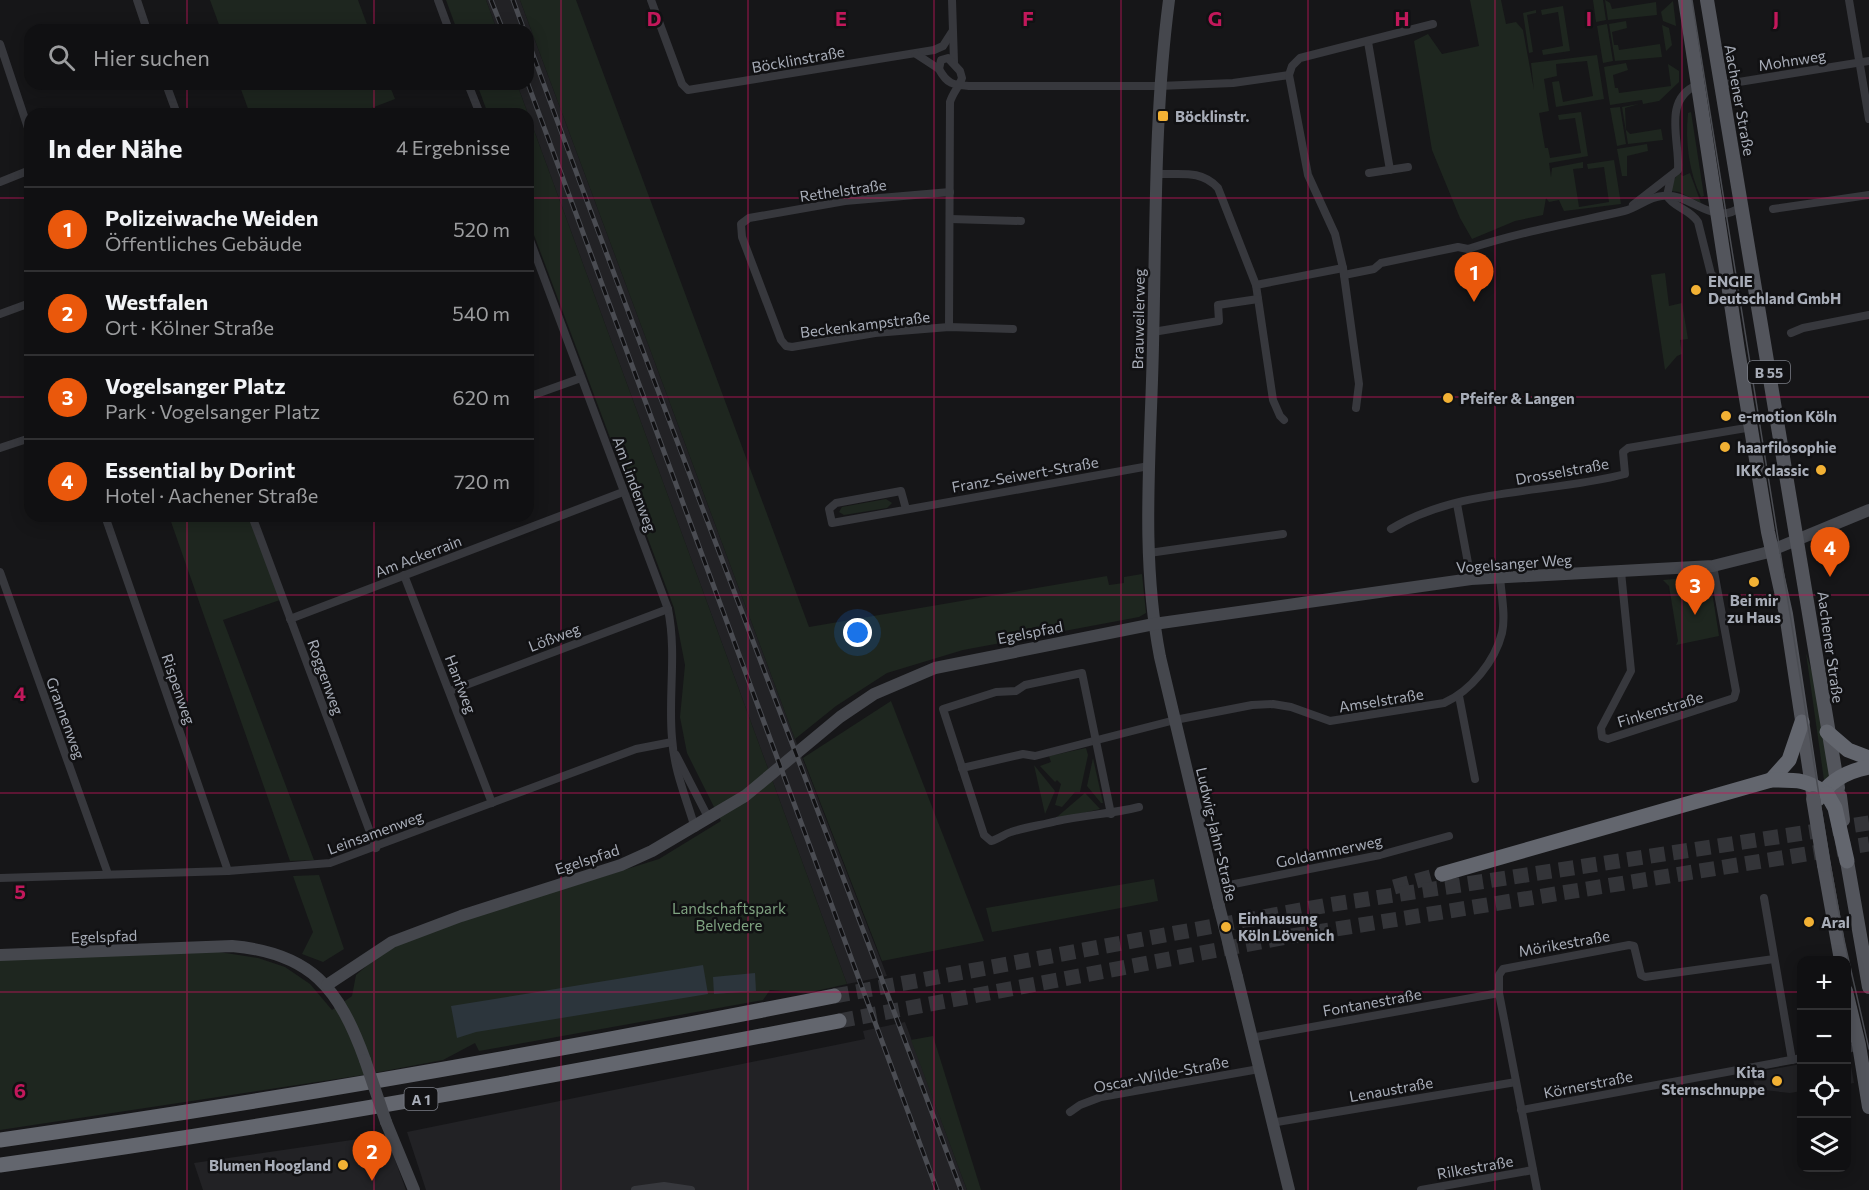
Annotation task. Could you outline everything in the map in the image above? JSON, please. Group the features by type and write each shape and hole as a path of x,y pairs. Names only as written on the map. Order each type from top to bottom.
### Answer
{"highway":[{"path":"1442,874 1771,780 1789,760 1802,722"},
{"path":"1827,732 1848,750 1869,758"},
{"path":"1821,795 1836,779 1869,767"},
{"path":"1771,780 1821,795 1835,808 1847,861"},
{"name":"A 1","path":"0,1140 355,1086 585,1045 834,996"},
{"name":"A 1","path":"0,1165 125,1148 359,1110 589,1070 839,1021"}],"main road":[{"name":"B 55","path":"1685,0 1728,289 1771,550 1786,614 1802,722 1821,795 1821,843 1840,956"},
{"name":"Aachener Straße","path":"1707,0 1836,779"},
{"path":"1847,861 1869,987"},
{"path":"1848,1010 1853,1047 1869,1107"}],"street":[{"path":"137,0 145,24"},
{"path":"438,0 447,24"},
{"name":"Böcklinstraße","path":"651,0 682,84 688,90 930,50 943,46 952,32"},
{"path":"951,60 952,0"},
{"name":"Brauweilerweg","path":"1154,624 1149,552 1149,466 1156,174 1159,86 1169,0"},
{"path":"1849,0 1864,62 1869,119"},
{"path":"1356,408 1359,384 1343,271 1335,234 1308,175 1288,75 1292,66 1300,58 1433,24"},
{"path":"1368,42 1390,170"},
{"path":"0,44 24,117"},
{"path":"930,50 951,60 974,83 983,86"},
{"path":"912,53 929,60 949,83 958,85 1159,86 1233,82 1288,75"},
{"path":"939,69 941,60 951,60"},
{"name":"Mohnweg","path":"1720,85 1864,62"},
{"path":"950,102 962,78 960,71"},
{"path":"945,78 950,102 949,327"},
{"path":"1628,211 1653,188 1678,170 1679,157 1675,133 1678,101 1686,90 1697,85"},
{"path":"168,90 175,108"},
{"path":"470,90 478,108"},
{"path":"1368,173 1408,167"},
{"path":"0,182 24,172"},
{"path":"1156,174 1197,174 1209,178 1218,188 1229,211 1256,285 1273,400 1284,420"},
{"path":"1671,177 1667,196 1672,204 1693,215 1698,222 1705,262 1711,274 1728,289"},
{"name":"Rethelstraße","path":"786,346 781,340 746,247 741,224 749,218 845,201 950,192"},
{"path":"1773,209 1869,195"},
{"path":"1256,285 1343,271 1374,269 1381,263 1392,260 1458,247 1468,249 1510,235 1628,211 1656,197 1681,196 1717,214 1732,214 1742,206"},
{"path":"950,219 1021,221"},
{"name":"Am Lindenweg","path":"534,249 668,609 674,651 672,742 675,769 695,828"},
{"path":"534,261 538,259"},
{"path":"1154,332 1219,321 1218,305 1258,299"},
{"path":"0,314 24,305"},
{"path":"1791,333 1803,328 1869,315"},
{"name":"Beckenkampstraße","path":"786,346 875,333 949,327 1013,329"},
{"path":"534,395 581,378"},
{"name":"Drosselstraße","path":"1391,529 1410,518 1457,504 1622,474 1626,470 1623,452 1628,447 1752,427"},
{"path":"0,448 24,440"},
{"name":"Franz-Seiwert-Straße","path":"906,509 902,491 836,503 829,509 832,523 1149,466"},
{"name":"Am Ackerrain","path":"290,619 623,492"},
{"path":"1457,504 1471,579"},
{"name":"Vogelsanger Weg","path":"1154,624 1471,579 1713,566 1743,560 1771,550 1869,510"},
{"name":"Rispenweg","path":"107,522 228,871"},
{"name":"Roggenweg","path":"254,522 376,848"},
{"path":"1149,552 1283,534"},
{"name":"Finkenstraße","path":"1621,572 1631,671 1601,728 1602,737 1608,739 1734,698 1736,691 1713,566"},
{"name":"Grannenweg","path":"0,572 108,874"},
{"name":"Hanfweg","path":"404,575 492,802"},
{"name":"Amselstraße","path":"962,768 1023,754 1035,756 1083,746 1094,740 1241,706 1273,704 1316,718 1348,720 1431,706 1459,696 1483,670 1503,632 1500,576"},
{"name":"Lößweg","path":"450,691 668,609"},
{"name":"Ludwig-Jahn-Straße","path":"1154,624 1214,888 1289,1190"},
{"name":"Egelspfad","path":"0,955 232,946 282,955 327,985 339,974 392,942 461,916 621,865 695,828 752,791 857,705 889,686 958,662 1154,624"},
{"path":"1111,814 1082,673 1025,685 1016,691 996,692 943,709 984,835 991,841 1000,839 1008,832 1091,813 1102,816 1111,814 1139,807"},
{"path":"1459,696 1474,779"},
{"name":"Leinsamenweg","path":"0,878 312,866 349,858 636,749 672,742"},
{"name":"Am Lindenweg","path":"674,752 709,819"},
{"name":"Goldammerweg","path":"1214,888 1380,855 1449,836"},
{"path":"1764,898 1774,959 1797,1059"},
{"name":"Mörikestraße","path":"1499,993 1499,975 1507,967 1629,945 1634,946 1641,975 1645,977 1774,959"},
{"path":"327,985 345,1013 365,1060 386,1122 414,1190"},
{"path":"1499,993 1537,1190"},
{"name":"Fontanestraße","path":"1251,1038 1499,993"},
{"name":"Körnerstraße","path":"1521,1110 1797,1059"},
{"name":"Oscar-Wilde-Straße","path":"1070,1112 1080,1105 1101,1097 1258,1069"},
{"name":"Lenaustraße","path":"1271,1123 1516,1082"},
{"name":"Rilkestraße","path":"1421,1190 1533,1170"},
{"path":"634,1190 664,1186 692,1190"}],"shaded area":[{"path":"486,0 520,0 529,24 495,24"},
{"path":"534,38 795,739 887,976 847,984 534,130 534,108 526,108 519,90 534,90"},
{"path":"703,965 708,994 476,1032 457,1038 451,1006"},
{"path":"755,973 756,991 714,994 713,977"},
{"path":"905,1022 967,1190 426,1190 407,1132 865,1039 863,1031"},
{"name":"Kita Sternschnuppe","path":"1797,1065 1797,1092 1755,1089 1752,1073"},
{"path":"1851,1066 1854,1083 1851,1083"},
{"path":"386,1135 406,1190 203,1190 194,1163"}],"green space":[{"path":"210,0 358,0 367,24 219,24"},
{"path":"446,0 486,0 495,24 455,24"},
{"path":"520,0 576,0 809,627 1107,576 1109,585 1124,583 1124,577 1142,574 1146,613 1139,617 963,650 887,673 836,706 795,739 534,38 534,24 529,24"},
{"path":"1470,0 1501,0 1506,24 1516,22 1523,30 1534,90 1531,63 1597,55 1604,99 1556,107 1552,82 1559,81 1563,102 1593,96 1587,61 1556,64 1557,76 1544,79 1549,111 1539,113 1545,148 1548,148 1550,158 1581,153 1575,118 1559,120 1558,115 1581,112 1588,156 1549,163 1551,177 1552,168 1583,162 1583,168 1573,169 1579,207 1609,202 1604,167 1588,169 1587,164 1614,160 1621,204 1564,211 1559,200 1549,202 1546,198 1543,215 1515,221 1472,239 1460,218 1432,150 1414,41 1428,34 1442,54 1479,46"},
{"path":"1593,0 1603,0 1606,20 1596,22"},
{"path":"1605,0 1610,3 1612,9 1656,2 1657,15 1608,20"},
{"path":"1673,1 1676,26 1663,21 1661,12"},
{"path":"1563,6 1570,51 1543,55 1542,50 1563,46 1558,12 1542,15 1541,10"},
{"path":"1536,10 1536,13 1527,15 1533,52 1529,53 1523,13"},
{"path":"1626,21 1627,28 1612,32 1614,45 1618,45 1619,50 1660,44 1662,57 1615,61 1609,24"},
{"path":"1607,24 1613,61 1603,63 1597,26"},
{"path":"1662,25 1669,28 1672,45 1666,51"},
{"path":"1626,63 1628,70 1613,75 1615,88 1618,88 1619,93 1671,86 1668,64 1679,71 1679,82 1659,101 1643,104 1642,100 1610,105 1604,67"},
{"path":"241,90 391,90 395,99 372,108 248,108"},
{"name":"Landschaftspark Belvedere","path":"479,90 519,90 526,108 486,108"},
{"path":"1639,104 1625,108 1626,130 1630,134 1661,129 1663,140 1628,144 1622,107"},
{"path":"1620,107 1626,144 1617,146 1610,108"},
{"path":"1691,112 1704,196 1701,197 1693,177 1689,156 1687,124 1688,113"},
{"name":"Landschaftspark Belvedere","path":"534,130 847,984 807,993 770,990 763,1000 479,1051 475,1043 443,1060 363,1075 0,1130 0,960 213,951 258,958 285,967 310,984 332,1010 352,996 356,975 383,952 426,932 659,859 721,821 687,753 680,717 685,665 674,608 534,235"},
{"path":"1647,144 1648,151 1627,156 1627,176 1622,176 1617,149"},
{"path":"1679,173 1683,176 1690,173 1701,203 1679,192 1671,191 1672,182"},
{"path":"1665,273 1669,306 1682,303 1688,339 1680,340 1682,354 1677,356 1665,370 1651,275"},
{"path":"886,499 892,503 887,508 844,515 839,512 842,507"},
{"path":"171,522 251,522 280,600 223,620 314,860 290,861"},
{"path":"1707,576 1710,579 1719,636 1676,645 1678,641 1669,586 1663,580"},
{"path":"1806,653 1814,679 1831,775 1824,780"},
{"path":"891,701 984,941 882,961 803,758"},
{"path":"1086,748 1088,755 1080,792 1075,792 1062,807 1055,805 1061,784 1057,780 1055,782 1040,766 1051,762 1049,756"},
{"path":"1093,758 1103,803 1087,786"},
{"path":"1034,765 1055,791 1045,814"},
{"path":"1085,793 1100,809 1057,819 1057,817"},
{"path":"319,875 344,949 323,962 302,954 313,932 293,876"},
{"path":"1154,879 1158,901 992,932 986,908"},
{"path":"933,1036 981,1190 967,1190 911,1040"}],"tunnel":[{"path":"834,996 1328,905 1869,823"},
{"path":"839,1021 1292,936 1869,844"},
{"path":"1394,887 1442,874"}],"tram line":[{"path":"1692,0 1830,864 1844,940 1869,1049"}],"railway":[{"path":"491,0 501,24"},
{"path":"513,0 522,24"},
{"path":"534,57 961,1190"},
{"path":"530,90 937,1190"}],"place":[{"name":"Böcklinstr.","path":"1163,116"},
{"name":"ENGIE Deutschland GmbH","path":"1696,290"},
{"name":"Polizeiwache Weiden","path":"1474,302"},
{"name":"Pfeifer & Langen","path":"1448,398"},
{"name":"e-motion Köln","path":"1726,416"},
{"name":"haarfilosophie","path":"1725,447"},
{"name":"IKK classic","path":"1821,470"},
{"name":"Essential by Dorint","path":"1830,577"},
{"name":"Bei mir zu Haus","path":"1754,582"},
{"name":"Vogelsanger Platz","path":"1695,615"},
{"name":"Aral","path":"1809,922"},
{"name":"Einhausung Köln Lövenich","path":"1226,927"},
{"name":"Kita Sternschnuppe","path":"1777,1081"},
{"name":"Blumen Hoogland","path":"343,1165"},
{"name":"Westfalen","path":"372,1181"}]}
